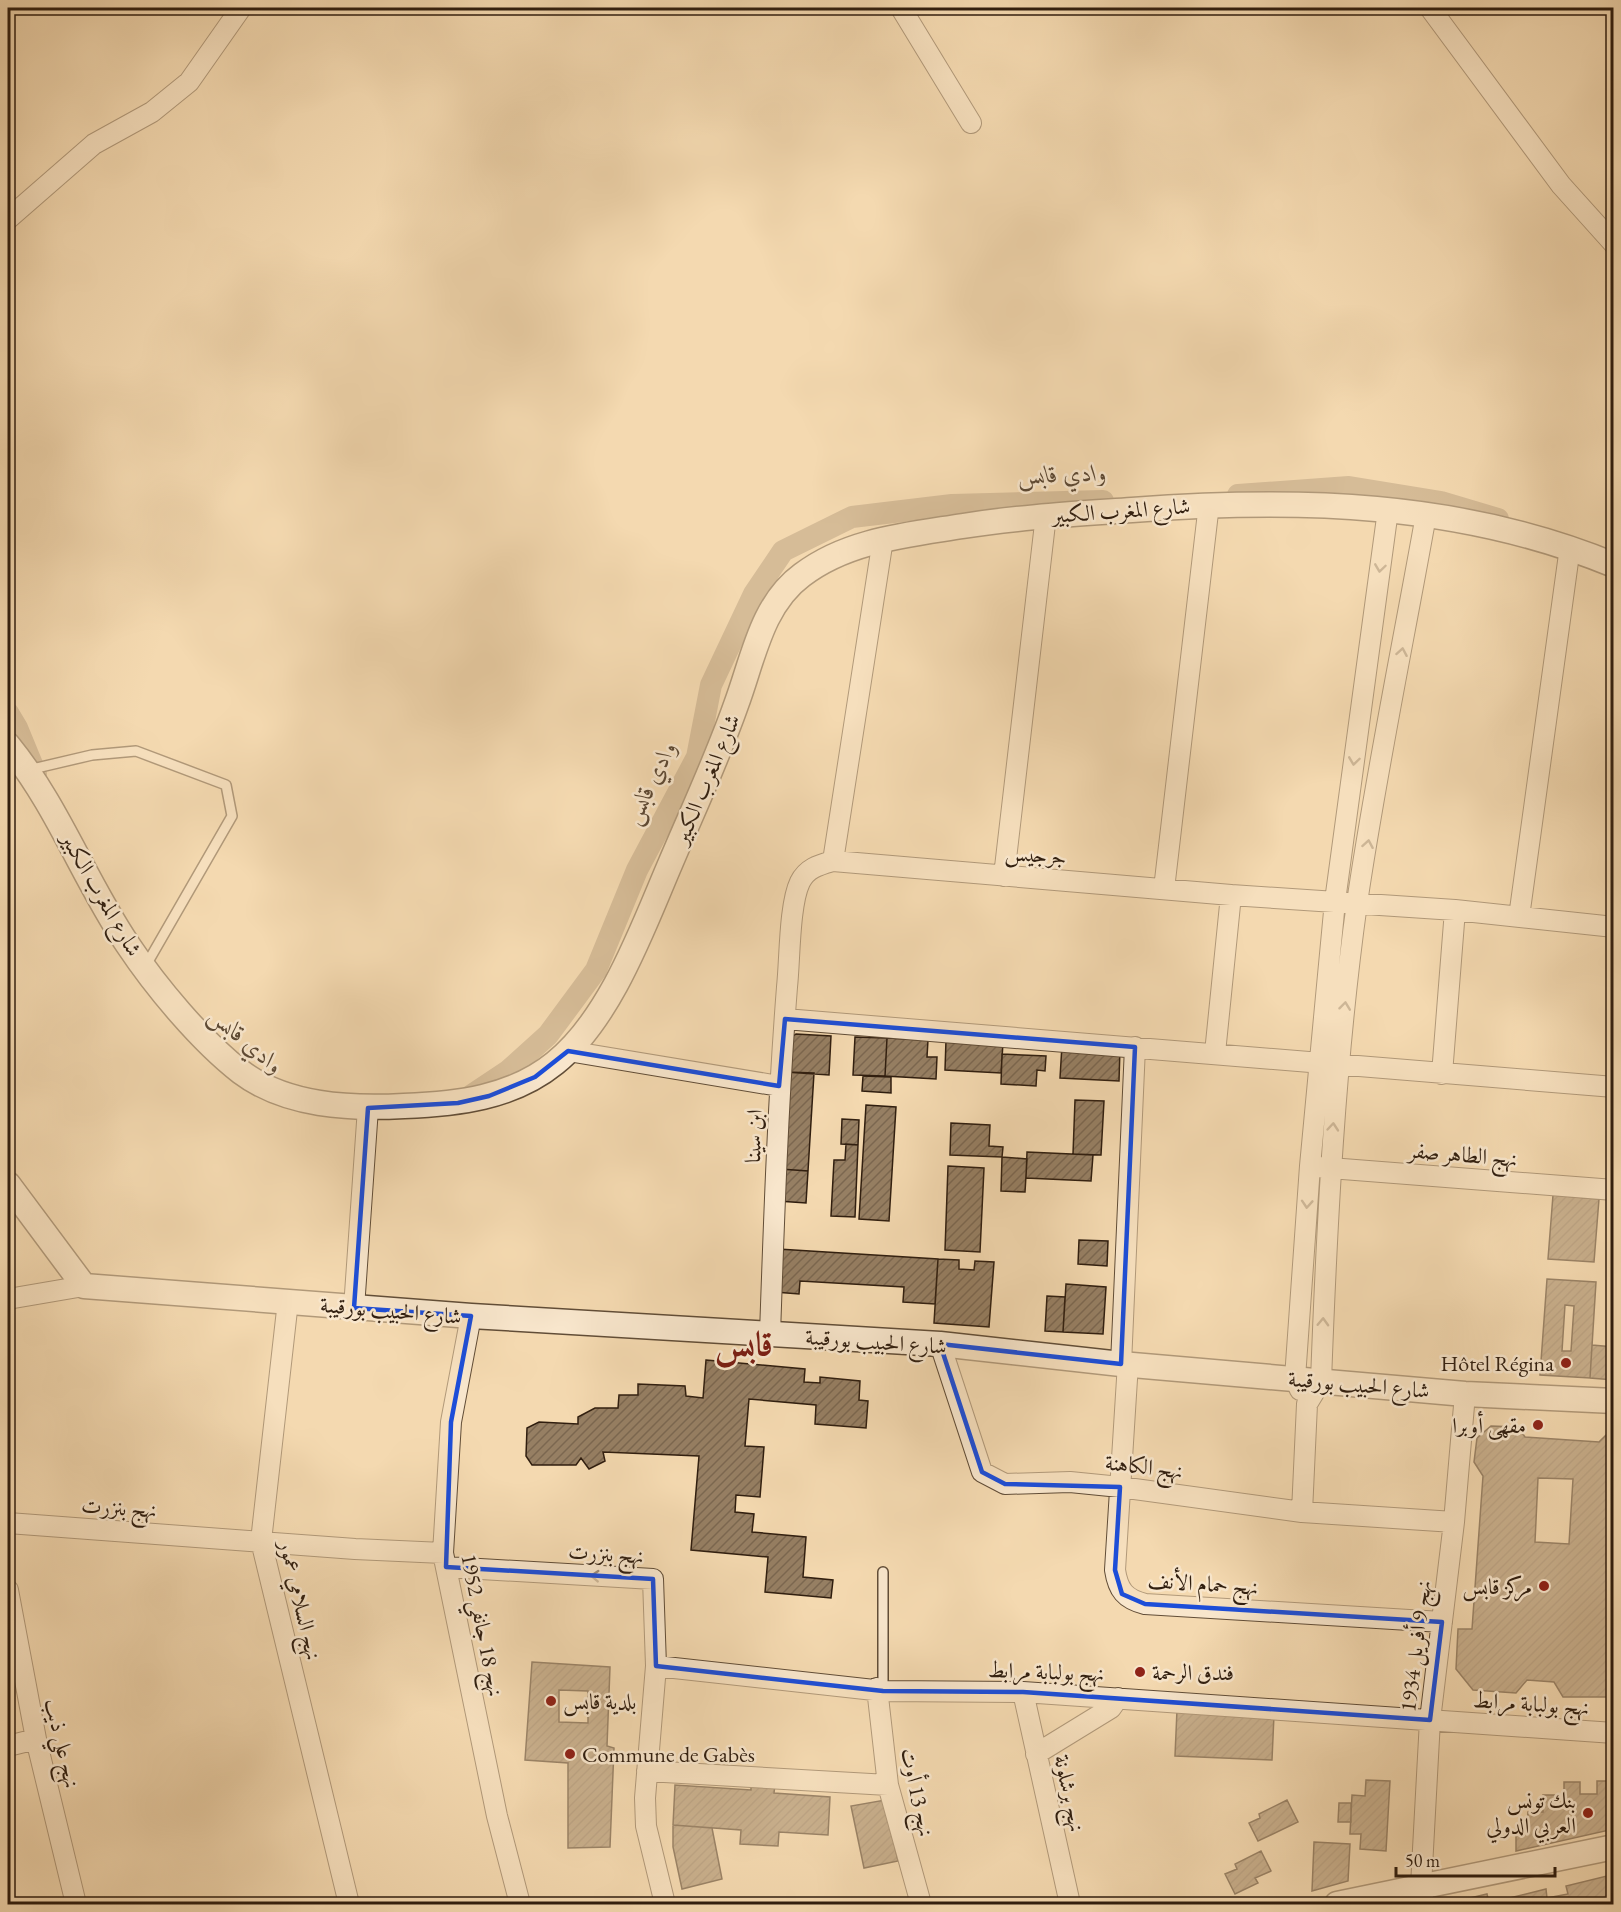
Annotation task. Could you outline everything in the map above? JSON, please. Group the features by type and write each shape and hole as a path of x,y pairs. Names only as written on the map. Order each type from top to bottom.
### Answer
{"street":[{"path":"8,219 94,144 152,112 189,81 241,8"},
{"path":"901,8 971,123"},
{"path":"1430,8 1561,185 1614,244"},
{"name":"شارع المغرب الكبير","path":"8,745 28,770 52,808 128,946 187,1020 243,1074 264,1086 315,1102 368,1108 458,1103 489,1096 535,1077 568,1051 589,1024 634,950 708,779 763,627 778,597 801,575 835,554 883,538 1046,515 1209,504 1325,503 1486,525 1570,547 1614,564"},
{"path":"1164,889 1209,504"},
{"path":"1302,1512 1307,1404 1295,1378 1329,1063 1335,901 1388,510"},
{"path":"1004,876 1046,515"},
{"path":"1329,1063 1426,515"},
{"path":"833,861 883,538"},
{"path":"1519,917 1570,547"},
{"name":"جرجيس","path":"833,861 1231,895 1455,910 1614,927"},
{"name":"ابن سينا","path":"770,1334 779,1086 795,897 800,882 814,866 833,861"},
{"path":"1215,1053 1231,895"},
{"path":"1442,1074 1455,910"},
{"path":"785,1018 1614,1087"},
{"name":"نهج حمام الأنف","path":"1135,1047 1125,1364 1115,1570 1122,1594 1132,1601 1153,1605 1442,1622"},
{"path":"568,1051 779,1086"},
{"path":"354,1308 368,1108"},
{"path":"1307,1404 1321,1380 1319,1167"},
{"name":"نهج الطاهر صفر","path":"1319,1167 1614,1190"},
{"path":"8,1184 84,1286 8,1299"},
{"name":"شارع الحبيب بورقيبة","path":"84,1286 471,1316 940,1344 1125,1364 1465,1394 1614,1401"},
{"name":"نهج السلامي عمور","path":"288,1301 261,1541 349,1905"},
{"name":"نهج 18 جانفي 1952","path":"471,1316 451,1422 444,1560 496,1816 520,1905"},
{"name":"نهج الكاهنة","path":"940,1344 982,1472 1005,1484 1070,1482 1120,1486 1302,1512 1454,1522"},
{"name":"نهج 9 أفريل 1934","path":"1422,1895 1430,1720 1454,1522 1465,1394"},
{"name":"نهج بنزرت","path":"8,1523 261,1541 653,1580 656,1666 647,1771 646,1826 650,1854 665,1905"},
{"name":"نهج علي ذيب","path":"8,1590 36,1739 76,1905"},
{"name":"نهج بولبابة مرابط","path":"656,1666 880,1690 1023,1692 1614,1733"},
{"name":"نهج 13 أوت","path":"880,1690 888,1785 921,1905"},
{"name":"نهج برشلونة","path":"1023,1692 1070,1905"},
{"path":"1036,1754 1111,1708 1118,1698"},
{"path":"8,1746 36,1739"},
{"path":"647,1771 888,1785"},
{"path":"1337,1905 1422,1895 1614,1847"}],"lane":[{"path":"28,770 92,755 136,751 226,785 232,816 145,967"},
{"path":"880,1690 883,1572"}],"highlighted area":[{"path":"785,1019 1135,1047 1121,1364 940,1344 982,1472 1005,1484 1120,1487 1115,1570 1122,1594 1145,1604 1442,1622 1430,1720 1023,1692 883,1691 656,1666 653,1579 446,1567 451,1422 471,1316 354,1308 368,1108 458,1103 489,1096 535,1077 568,1051 779,1086"}],"building":[{"path":"796,1034 831,1036 829,1075 786,1072 789,1039"},
{"path":"855,1037 887,1038 885,1076 853,1075"},
{"path":"887,1038 928,1040 927,1057 937,1057 936,1079 885,1076"},
{"path":"946,1040 1003,1043 1001,1073 945,1070"},
{"path":"1062,1045 1120,1048 1119,1081 1060,1078"},
{"path":"1002,1054 1046,1056 1045,1071 1037,1070 1036,1086 1001,1084"},
{"path":"786,1072 814,1073 808,1171 780,1169"},
{"path":"863,1076 891,1077 891,1093 862,1091"},
{"path":"1075,1100 1104,1101 1101,1155 1073,1154"},
{"path":"866,1105 896,1107 889,1221 859,1219"},
{"path":"842,1119 859,1120 858,1145 841,1144"},
{"path":"951,1123 990,1125 989,1146 1003,1147 1002,1157 950,1155"},
{"path":"846,1144 858,1145 855,1217 831,1216 834,1160 845,1160"},
{"path":"1027,1152 1093,1155 1091,1181 1026,1178"},
{"path":"1002,1157 1027,1159 1025,1192 1001,1191"},
{"path":"948,1166 984,1168 980,1252 945,1250"},
{"path":"780,1169 808,1171 806,1203 778,1201"},
{"path":"1553,1195 1599,1199 1594,1262 1548,1259"},
{"path":"1079,1240 1108,1241 1107,1266 1078,1264"},
{"path":"778,1249 938,1259 935,1304 903,1302 904,1287 800,1281 799,1294 775,1292"},
{"path":"938,1259 959,1260 959,1269 974,1270 975,1261 994,1262 989,1327 934,1323"},
{"path":"1547,1279 1596,1282 1590,1378 1540,1375","holes":["1565,1305 1574,1306 1571,1351 1562,1351"]},
{"path":"1066,1284 1106,1287 1103,1334 1063,1332"},
{"path":"1047,1296 1065,1297 1063,1332 1045,1331"},
{"path":"1592,1345 1614,1347 1614,1380 1590,1378"},
{"path":"706,1360 805,1369 804,1382 820,1383 820,1377 860,1381 859,1400 868,1401 866,1428 815,1424 816,1405 749,1399 745,1446 764,1447 760,1497 736,1495 735,1512 754,1514 752,1532 806,1537 803,1577 833,1580 831,1598 765,1592 768,1557 691,1550 699,1456 603,1452 605,1461 589,1469 581,1458 576,1465 532,1465 526,1456 527,1428 539,1422 578,1424 578,1417 595,1408 618,1408 619,1395 638,1395 638,1384 685,1386 686,1396 703,1398"},
{"name":"مركز قابس","path":"1491,1426 1518,1427 1525,1437 1599,1442 1606,1435 1614,1436 1614,1692 1608,1697 1563,1697 1554,1682 1527,1680 1516,1693 1473,1690 1456,1669 1458,1629 1472,1629 1483,1476 1474,1462 1477,1438","holes":["1538,1478 1573,1479 1569,1544 1535,1542"]},
{"name":"Commune de Gabès","path":"532,1662 610,1667 607,1746 614,1748 610,1847 568,1848 568,1763 525,1760","holes":["559,1690 588,1691 588,1723 559,1722"]},
{"path":"1177,1710 1274,1715 1272,1760 1175,1756"},
{"path":"1366,1780 1390,1781 1386,1851 1360,1849 1361,1834 1350,1834 1352,1795 1365,1796"},
{"path":"1597,1781 1614,1781 1614,1829 1516,1851 1516,1830 1527,1831 1528,1812 1543,1812 1543,1795 1564,1795 1564,1782 1580,1782 1580,1794 1597,1794"},
{"path":"751,1784 775,1785 774,1793 830,1797 828,1835 779,1832 778,1846 740,1844 741,1830 673,1825 675,1785 751,1790"},
{"path":"885,1800 898,1861 864,1868 851,1806"},
{"path":"1287,1800 1298,1822 1258,1841 1249,1823 1260,1818 1259,1814"},
{"path":"1339,1803 1351,1803 1351,1822 1338,1822"},
{"path":"673,1825 712,1828 722,1879 682,1889 673,1847"},
{"path":"1314,1842 1350,1844 1348,1881 1312,1891"},
{"path":"1261,1851 1271,1871 1255,1878 1258,1883 1235,1894 1225,1874 1237,1869 1235,1864"},
{"path":"1611,1875 1614,1877 1614,1904 1458,1904 1462,1900 1487,1894 1489,1903 1546,1889 1547,1898 1568,1894 1566,1886"}],"waterway":[{"name":"وادي قابس","path":"1238,495 1349,487 1441,502 1498,519"},
{"name":"وادي قابس","path":"469,1097 508,1071 548,1035 596,970 637,870 697,757 711,685 754,594 783,551 852,517 952,505 1103,501"},
{"name":"وادي قابس","path":"8,713 17,728 36,774"}],"place":[{"name":"Hôtel Régina","path":"1566,1363"},
{"name":"مقهى أوبرا","path":"1538,1425"},
{"name":"مركز قابس","path":"1544,1586"},
{"name":"فندق الرحمة","path":"1140,1672"},
{"name":"بلدية قابس","path":"551,1701"},
{"name":"Commune de Gabès","path":"570,1754"},
{"name":"بنك تونس العربي الدولي","path":"1588,1813"}],"district":[{"name":"قابس","path":"744,1343"}]}
